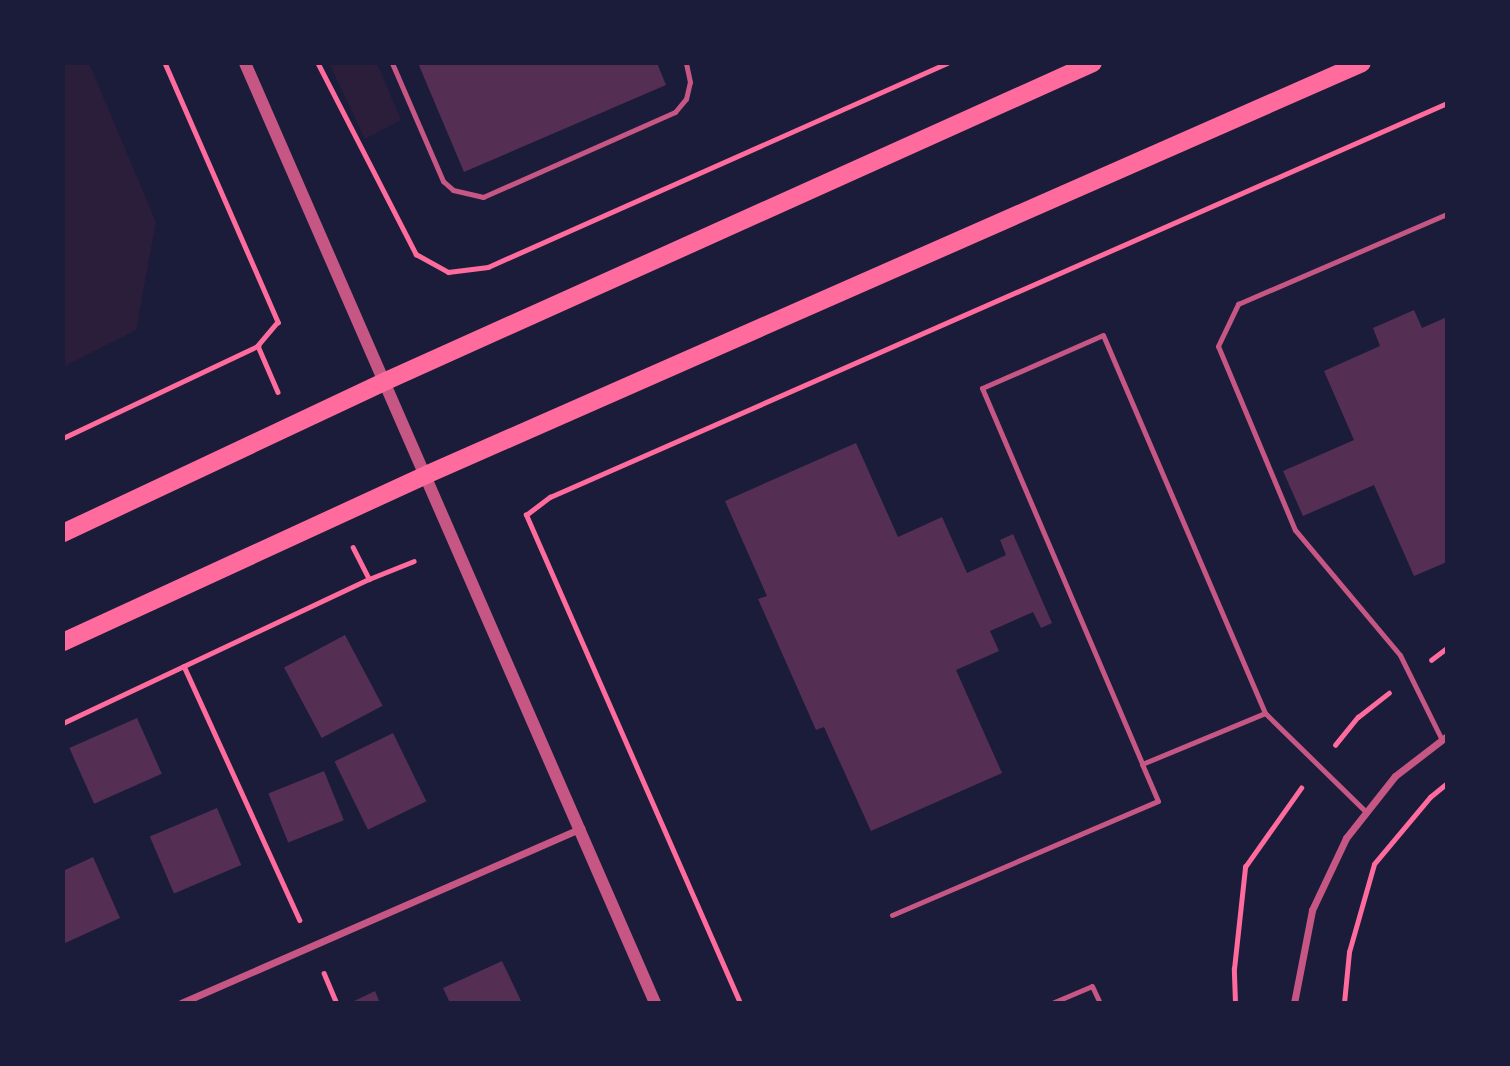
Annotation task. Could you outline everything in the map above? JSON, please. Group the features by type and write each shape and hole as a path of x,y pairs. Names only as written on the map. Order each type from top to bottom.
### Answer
{"main road":[{"path":"63,533 386,381 1093,63"},
{"path":"63,642 428,474 1362,63"}],"street":[{"path":"245,63 428,474 655,1003"},
{"path":"1294,1003 1312,911 1346,838 1395,776 1445,738"},
{"path":"181,1003 582,828"}],"lane":[{"path":"393,63 443,181 453,190 483,197 675,111 686,99 690,82 686,63"},
{"path":"1445,738 1400,655 1296,530 1218,346 1238,304 1447,214"},
{"path":"892,915 1158,801 982,388 1102,335 1265,713 1366,812"},
{"path":"1142,764 1265,713"},
{"path":"1052,1003 1093,986 1100,1003"}],"path":[{"path":"63,438 258,346 278,321 165,63"},
{"path":"740,1003 526,515 550,497 1447,103"},
{"path":"258,346 278,391"},
{"path":"353,547 369,579"},
{"path":"63,723 369,579 414,561"},
{"path":"1235,1003 1234,969 1245,867 1318,766 1358,717 1447,648"},
{"path":"184,666 337,1003"},
{"path":"1344,1003 1349,952 1374,864 1430,797 1447,783"}],"shaded area":[{"path":"63,63 89,63 156,222 136,330 63,367"},
{"path":"329,63 377,63 401,120 365,139"}],"building":[{"path":"418,63 657,63 666,85 464,172"},
{"path":"1414,310 1422,328 1447,317 1447,562 1414,576 1374,485 1303,516 1283,471 1354,440 1324,371 1380,346 1373,328"},
{"path":"856,443 898,537 942,517 967,573 1006,555 1000,540 1013,534 1052,623 1041,628 1033,612 990,631 999,651 956,670 1002,773 871,831 824,727 816,730 758,599 767,596 725,501"},
{"path":"345,635 383,706 322,738 284,667"},
{"path":"137,718 162,774 94,804 69,748"},
{"path":"393,733 426,801 368,830 335,761"},
{"path":"324,771 344,820 288,843 268,793"},
{"path":"217,808 241,865 174,894 150,837"},
{"path":"93,857 120,918 63,944 63,871"},
{"path":"502,961 522,1003 450,1003 443,988"},
{"path":"375,991 380,1003 350,1003"}]}
